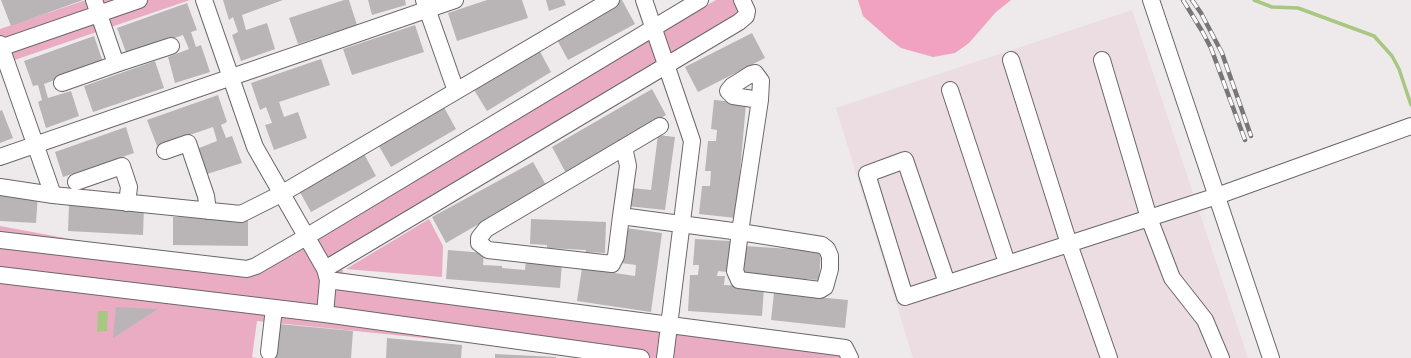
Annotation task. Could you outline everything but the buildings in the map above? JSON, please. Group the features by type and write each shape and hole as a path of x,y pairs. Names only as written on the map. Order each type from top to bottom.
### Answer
{"street":[{"path":"54,195 0,47 96,7 139,0"},
{"path":"204,0 255,147 327,274 325,314"},
{"path":"0,157 231,77 426,5 455,0"},
{"path":"0,187 54,195 241,214 281,194 611,0"},
{"path":"644,0 692,141 665,358"},
{"path":"0,240 247,269 256,266 700,0"},
{"path":"327,274 746,16 747,11 742,0"},
{"path":"1151,0 1271,358"},
{"path":"426,5 456,91"},
{"path":"96,7 116,64"},
{"path":"62,83 171,46"},
{"path":"1011,60 1068,244 1109,358"},
{"path":"1102,60 1149,218 1172,278 1204,320 1221,358"},
{"path":"950,90 1007,264"},
{"path":"620,216 740,232 822,246 827,250 830,256 828,281 825,287 820,290 739,280 735,271 740,232 760,100"},
{"path":"624,147 628,166 620,216 616,256 612,264 488,250 479,243 479,238 486,229 624,147 660,126"},
{"path":"947,283 905,160 866,174 905,296 947,283 1007,264 1217,196 1411,126"},
{"path":"165,151 188,143 206,196 208,211"},
{"path":"76,182 122,166 129,187 127,203"},
{"path":"327,274 845,348 850,358"},
{"path":"0,275 325,314 642,358"},
{"path":"269,352 274,308"}],"shaded area":[{"path":"86,0 190,0 0,65 0,29"},
{"path":"716,0 735,0 744,14 339,257 347,286 844,350 843,358 621,358 257,321 252,357 256,358 0,358 0,226 249,272"},
{"path":"858,0 1011,0 996,12 969,43 955,53 933,57 901,48 889,39 863,16"},
{"path":"1132,10 1248,358 913,358 836,108"},
{"path":"429,219 443,246 442,277 346,269"},
{"path":"98,311 108,311 107,331 97,332"}],"waterway":[{"path":"1254,0 1272,7 1298,8 1374,36 1392,56 1399,69 1411,105"}],"railway":[{"path":"1183,0 1211,48 1245,140"},
{"path":"1192,0 1201,13 1222,53 1251,136"}]}
